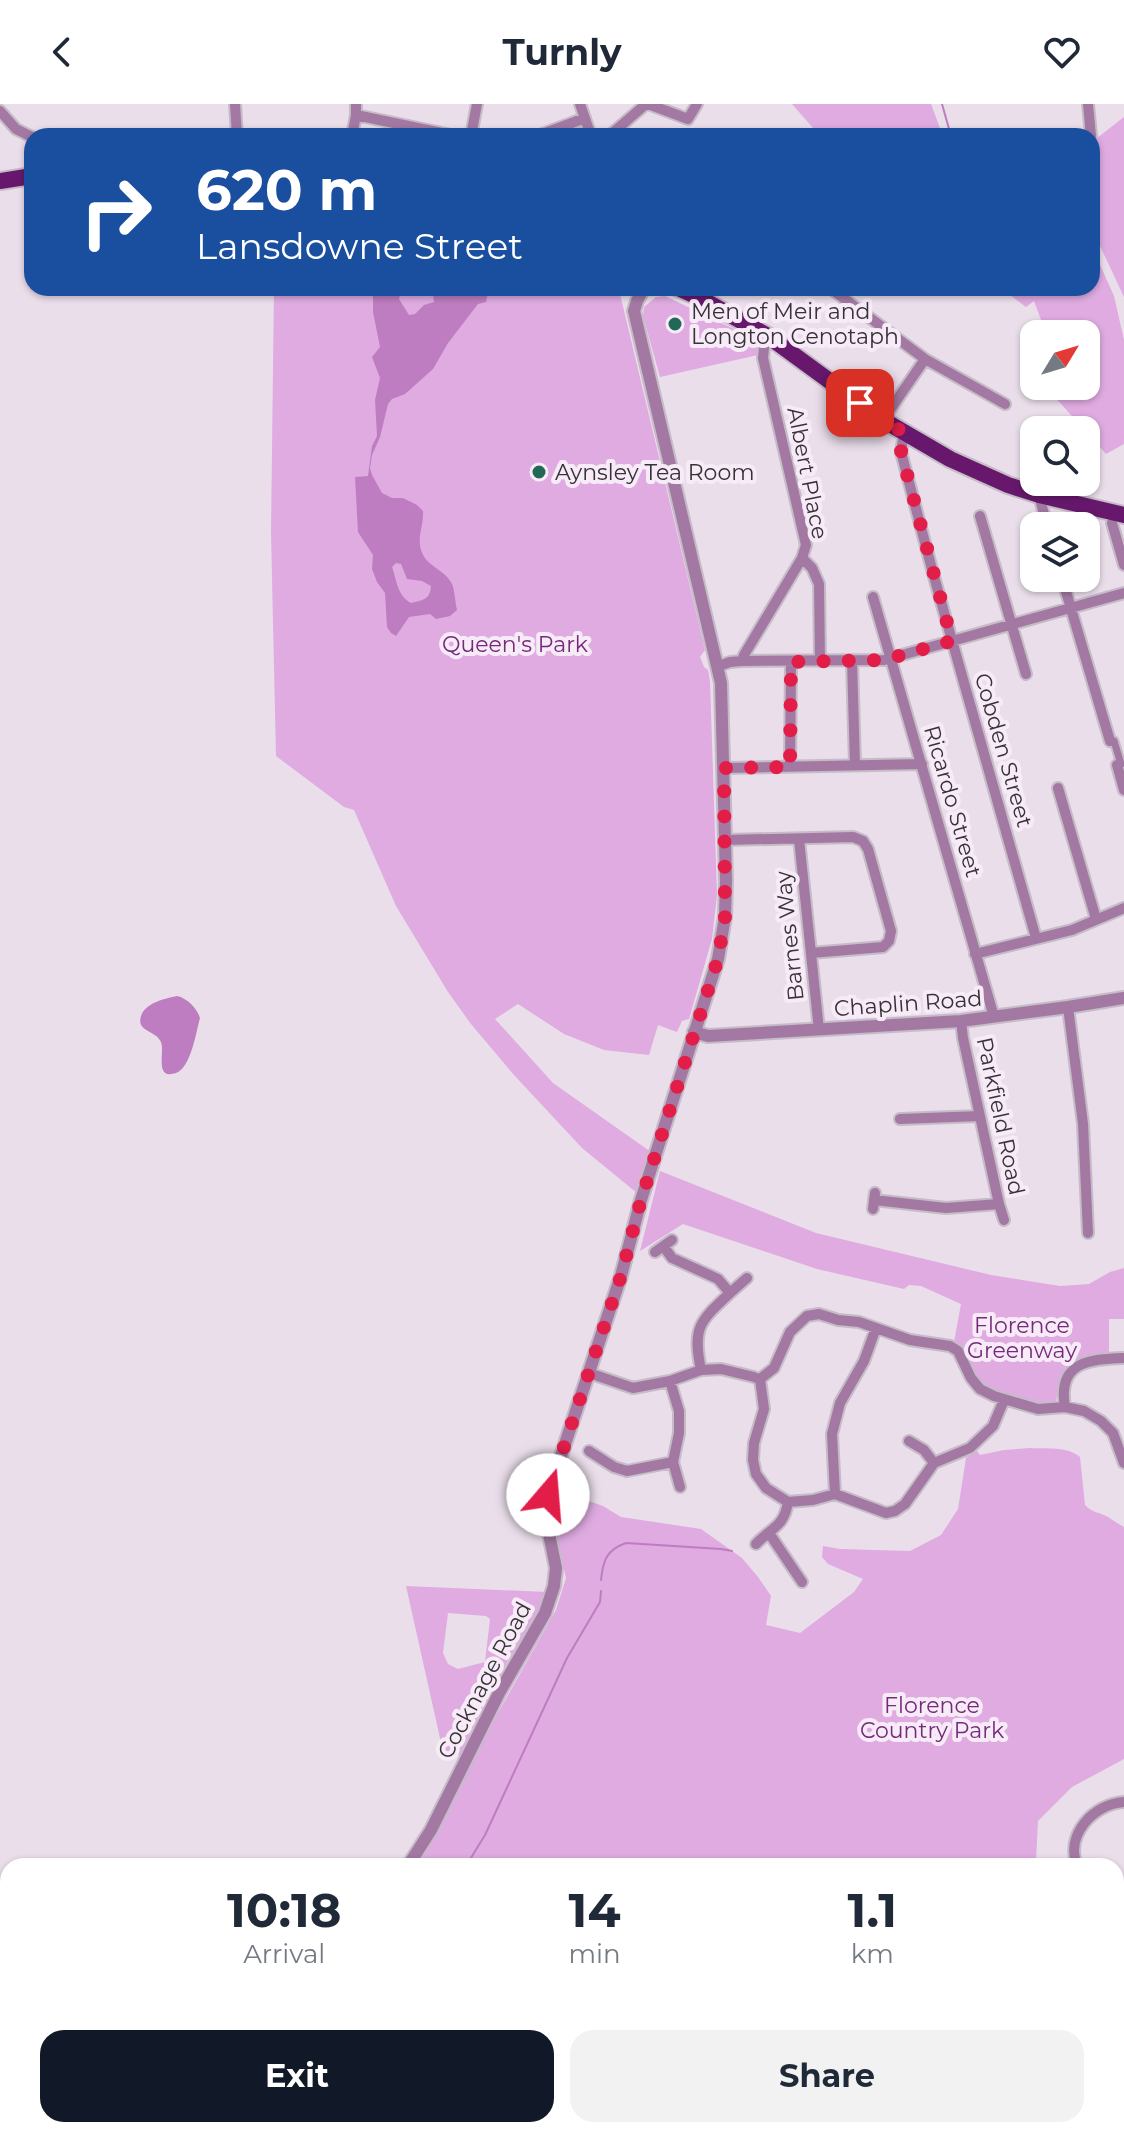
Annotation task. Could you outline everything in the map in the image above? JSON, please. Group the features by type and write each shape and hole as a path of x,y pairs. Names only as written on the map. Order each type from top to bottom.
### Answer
{"main road":[{"path":"0,181 24,177"},
{"path":"707,296 904,433 950,459 1020,489"},
{"path":"1042,496 1116,522"}],"street":[{"path":"235,104 236,128"},
{"path":"472,128 477,104"},
{"path":"580,104 588,128"},
{"path":"618,128 647,104 688,119 697,104"},
{"path":"1088,104 1090,128"},
{"path":"356,110 417,128"},
{"path":"0,111 16,129 24,133"},
{"path":"559,128 585,118"},
{"name":"Cocknage Road","path":"413,1858 431,1830 499,1693 545,1613 554,1586 556,1568 548,1529 548,1495 621,1276 646,1183 718,959 725,917 724,768 719,666 634,311 640,296"},
{"path":"841,296 925,359 1005,404"},
{"name":"Albert Place","path":"768,336 763,358 805,538 802,558 812,568 819,584 820,661"},
{"path":"883,420 925,359"},
{"name":"Cobden Street","path":"904,433 901,452 1036,938"},
{"path":"980,516 1022,668"},
{"path":"1116,522 1124,565"},
{"path":"742,661 802,558"},
{"path":"1066,592 1109,737 1114,741 1121,791"},
{"path":"719,666 742,661 892,658 1124,593"},
{"name":"Ricardo Street","path":"873,597 994,1017"},
{"path":"852,660 855,765"},
{"path":"790,767 791,662"},
{"path":"1094,736 1109,737"},
{"path":"724,768 922,764"},
{"path":"1056,794 1096,919"},
{"path":"725,840 853,837 863,841 891,931 889,941 883,947 811,953"},
{"name":"Barnes Way","path":"799,839 819,1030"},
{"path":"975,954 1072,930 1124,908"},
{"name":"Chaplin Road","path":"694,1032 708,1036 961,1021 1124,998"},
{"path":"1068,1007 1083,1124 1088,1233"},
{"name":"Parkfield Road","path":"961,1021 1004,1220"},
{"path":"900,1119 980,1116"},
{"path":"874,1201 946,1208 999,1204"},
{"path":"663,1246 672,1258 718,1279 730,1293"},
{"path":"701,1370 697,1332 711,1310 747,1278"},
{"path":"589,1373 633,1388 670,1381 701,1370 721,1369 757,1378 774,1368 790,1332 807,1316 819,1314 910,1340 950,1346 958,1351 980,1389 1004,1400 1038,1409 1065,1407 1084,1411 1113,1433 1124,1463"},
{"path":"835,1494 832,1434 840,1403 864,1361 876,1328"},
{"path":"1065,1407 1064,1388 1080,1363 1124,1358"},
{"path":"757,1378 764,1409 754,1443 753,1460 756,1474 766,1488 788,1502 835,1494 886,1513 905,1504 934,1463 970,1448 993,1426 1004,1400"},
{"path":"670,1381 679,1411 679,1433 673,1462 680,1487"},
{"path":"909,1441 924,1450 934,1463"},
{"path":"595,1451 614,1467 627,1471 673,1462"},
{"path":"756,1544 780,1524 788,1502"},
{"path":"769,1533 802,1583"},
{"path":"1074,1858 1076,1837 1083,1824 1110,1804 1124,1802"}],"green space":[{"path":"792,104 931,104 940,128 813,128"},
{"path":"1124,117 1124,297 1100,246 1100,136"},
{"path":"1100,265 1114,296 1124,340 1124,444 1106,454 1100,447 1100,416 1072,416 1058,400 1100,400 1100,320 1041,320 1034,301 1026,307 1012,296 1100,296"},
{"name":"Queen's Park","path":"274,296 620,296 705,650 700,657 710,681 717,895 712,939 689,1019 682,1021 677,1032 658,1025 649,1055 604,1050 564,1034 518,1004 495,1019 553,1083 651,1152 637,1193 582,1148 471,1024 396,906 354,810 344,807 276,756 271,532"},
{"path":"665,296 757,340 758,355 660,377 643,316 644,307 656,297"},
{"name":"Florence Greenway","path":"660,1171 816,1233 991,1275 1060,1286 1089,1284 1124,1268 1124,1319 1109,1319 1109,1354 1062,1379 1058,1385 1056,1403 1045,1405 1022,1399 982,1383 964,1350 954,1342 961,1304 921,1286 909,1285 904,1289 817,1269 683,1224 640,1251"},
{"name":"Florence Country Park","path":"1030,1448 1075,1453 1080,1457 1085,1505 1124,1527 1124,1759 1072,1787 1038,1821 1036,1858 412,1858 556,1610 566,1578 553,1521 558,1490 603,1506 621,1517 701,1529 742,1558 771,1596 766,1625 800,1633 854,1592 863,1579 828,1564 822,1557 823,1546 910,1551 941,1535 958,1509 966,1458 977,1451 980,1455"},
{"path":"406,1586 547,1592 534,1620 494,1686 460,1755 444,1756","holes":["448,1613 486,1616 490,1619 485,1662 458,1669 448,1664 443,1653"]}],"shaded area":[{"path":"373,296 400,296 409,315 434,302 433,296 487,296 486,302 478,304 448,343 433,369 405,394 388,404 372,455 370,468 382,493 392,498 403,498 423,511 420,540 423,556 452,584 457,610 450,616 436,619 430,614 409,617 396,636 387,627 385,593 372,569 373,555 358,532 355,477 368,476 372,446 377,436 375,400 380,378 372,357 380,347","holes":["396,563 401,564 407,579 431,586 425,599 411,603 403,596 392,567"]},
{"path":"177,996 191,1004 200,1018 186,1064 176,1073 169,1074 163,1069 161,1042 140,1021 143,1011 151,1004"}],"waterway":[{"path":"942,104 949,128"},
{"path":"601,1580 607,1557 626,1543 732,1551"},
{"path":"471,1858 485,1835 567,1658 600,1602 601,1591"}],"place":[{"name":"Men of Meir and Longton Cenotaph","path":"675,324"},
{"name":"Aynsley Tea Room","path":"539,472"}],"route":[{"path":"548,1495 621,1276 641,1200 718,959 725,917 724,768 790,767 791,662 884,660 952,641 901,452 904,433 860,403"}]}
